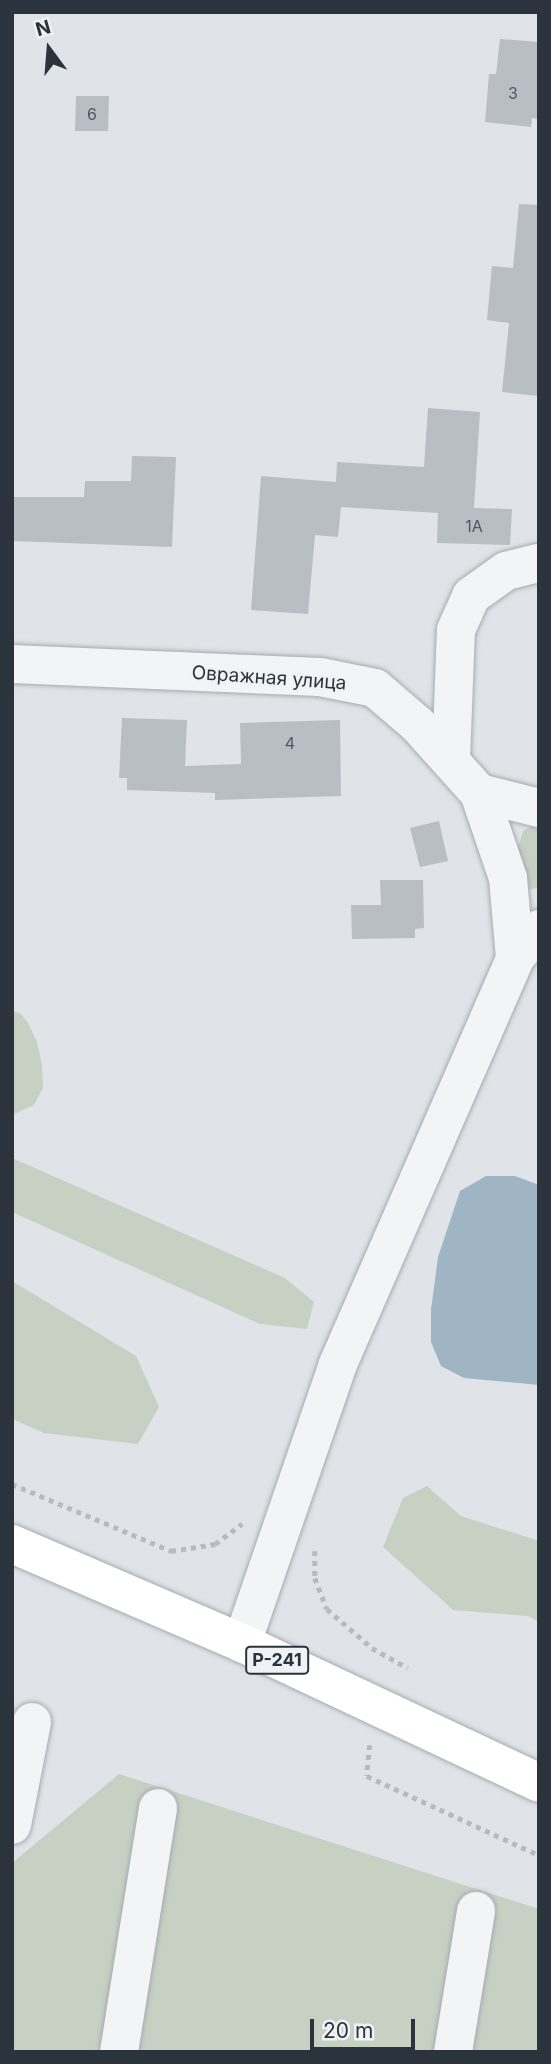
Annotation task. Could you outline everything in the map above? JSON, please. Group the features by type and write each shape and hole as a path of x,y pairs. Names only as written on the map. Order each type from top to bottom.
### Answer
{"highway":[{"name":"Р-241","path":"12,1544 242,1643 539,1783"}],"street":[{"path":"451,760 456,631 471,596 506,571 539,563"},
{"name":"Овражная улица","path":"12,664 320,677 375,688 451,760 479,793 508,878 515,958"},
{"path":"479,793 539,807"},
{"path":"242,1643 338,1364 515,958 539,929"},
{"path":"12,1825 32,1723"},
{"path":"119,2052 158,1808"},
{"path":"453,2052 476,1911"}],"path":[{"path":"12,1484 171,1551 215,1544 245,1521"},
{"path":"315,1552 315,1578 327,1609 372,1648 408,1668"},
{"path":"370,1745 367,1776 539,1856"}],"green space":[{"path":"539,822 539,888 528,889 525,887 518,848 523,831"},
{"path":"12,1010 21,1014 37,1042 43,1088 34,1105 12,1115"},
{"path":"12,1158 285,1278 314,1302 307,1329 260,1324 12,1212"},
{"path":"12,1281 136,1356 159,1407 138,1444 44,1433 12,1419"},
{"path":"427,1486 461,1516 539,1541 539,1622 528,1616 453,1610 383,1547 403,1498"},
{"path":"119,1774 539,1909 539,2052 12,2052 12,1863"}],"water":[{"path":"486,1176 515,1176 539,1185 539,1385 464,1378 441,1366 431,1342 431,1310 438,1257 460,1191"}],"building":[{"path":"500,39 539,42 539,119 532,118 531,127 485,122 489,74 496,74"},
{"path":"76,96 109,96 108,131 75,131"},
{"path":"519,204 539,205 539,396 502,392 509,323 487,320 492,266 513,268"},
{"path":"428,408 480,412 474,508 512,509 510,545 437,543 438,513 341,507 338,537 315,535 308,614 251,610 261,476 336,482 337,462 424,467"},
{"path":"132,456 176,457 172,547 12,541 12,497 84,497 85,481 131,481"},
{"path":"122,718 187,720 185,766 241,764 240,723 340,720 341,796 215,800 215,793 127,790 127,778 119,778"},
{"path":"439,821 448,861 420,867 410,828"},
{"path":"380,880 423,880 424,928 415,929 415,938 352,939 351,905 381,905"}]}
